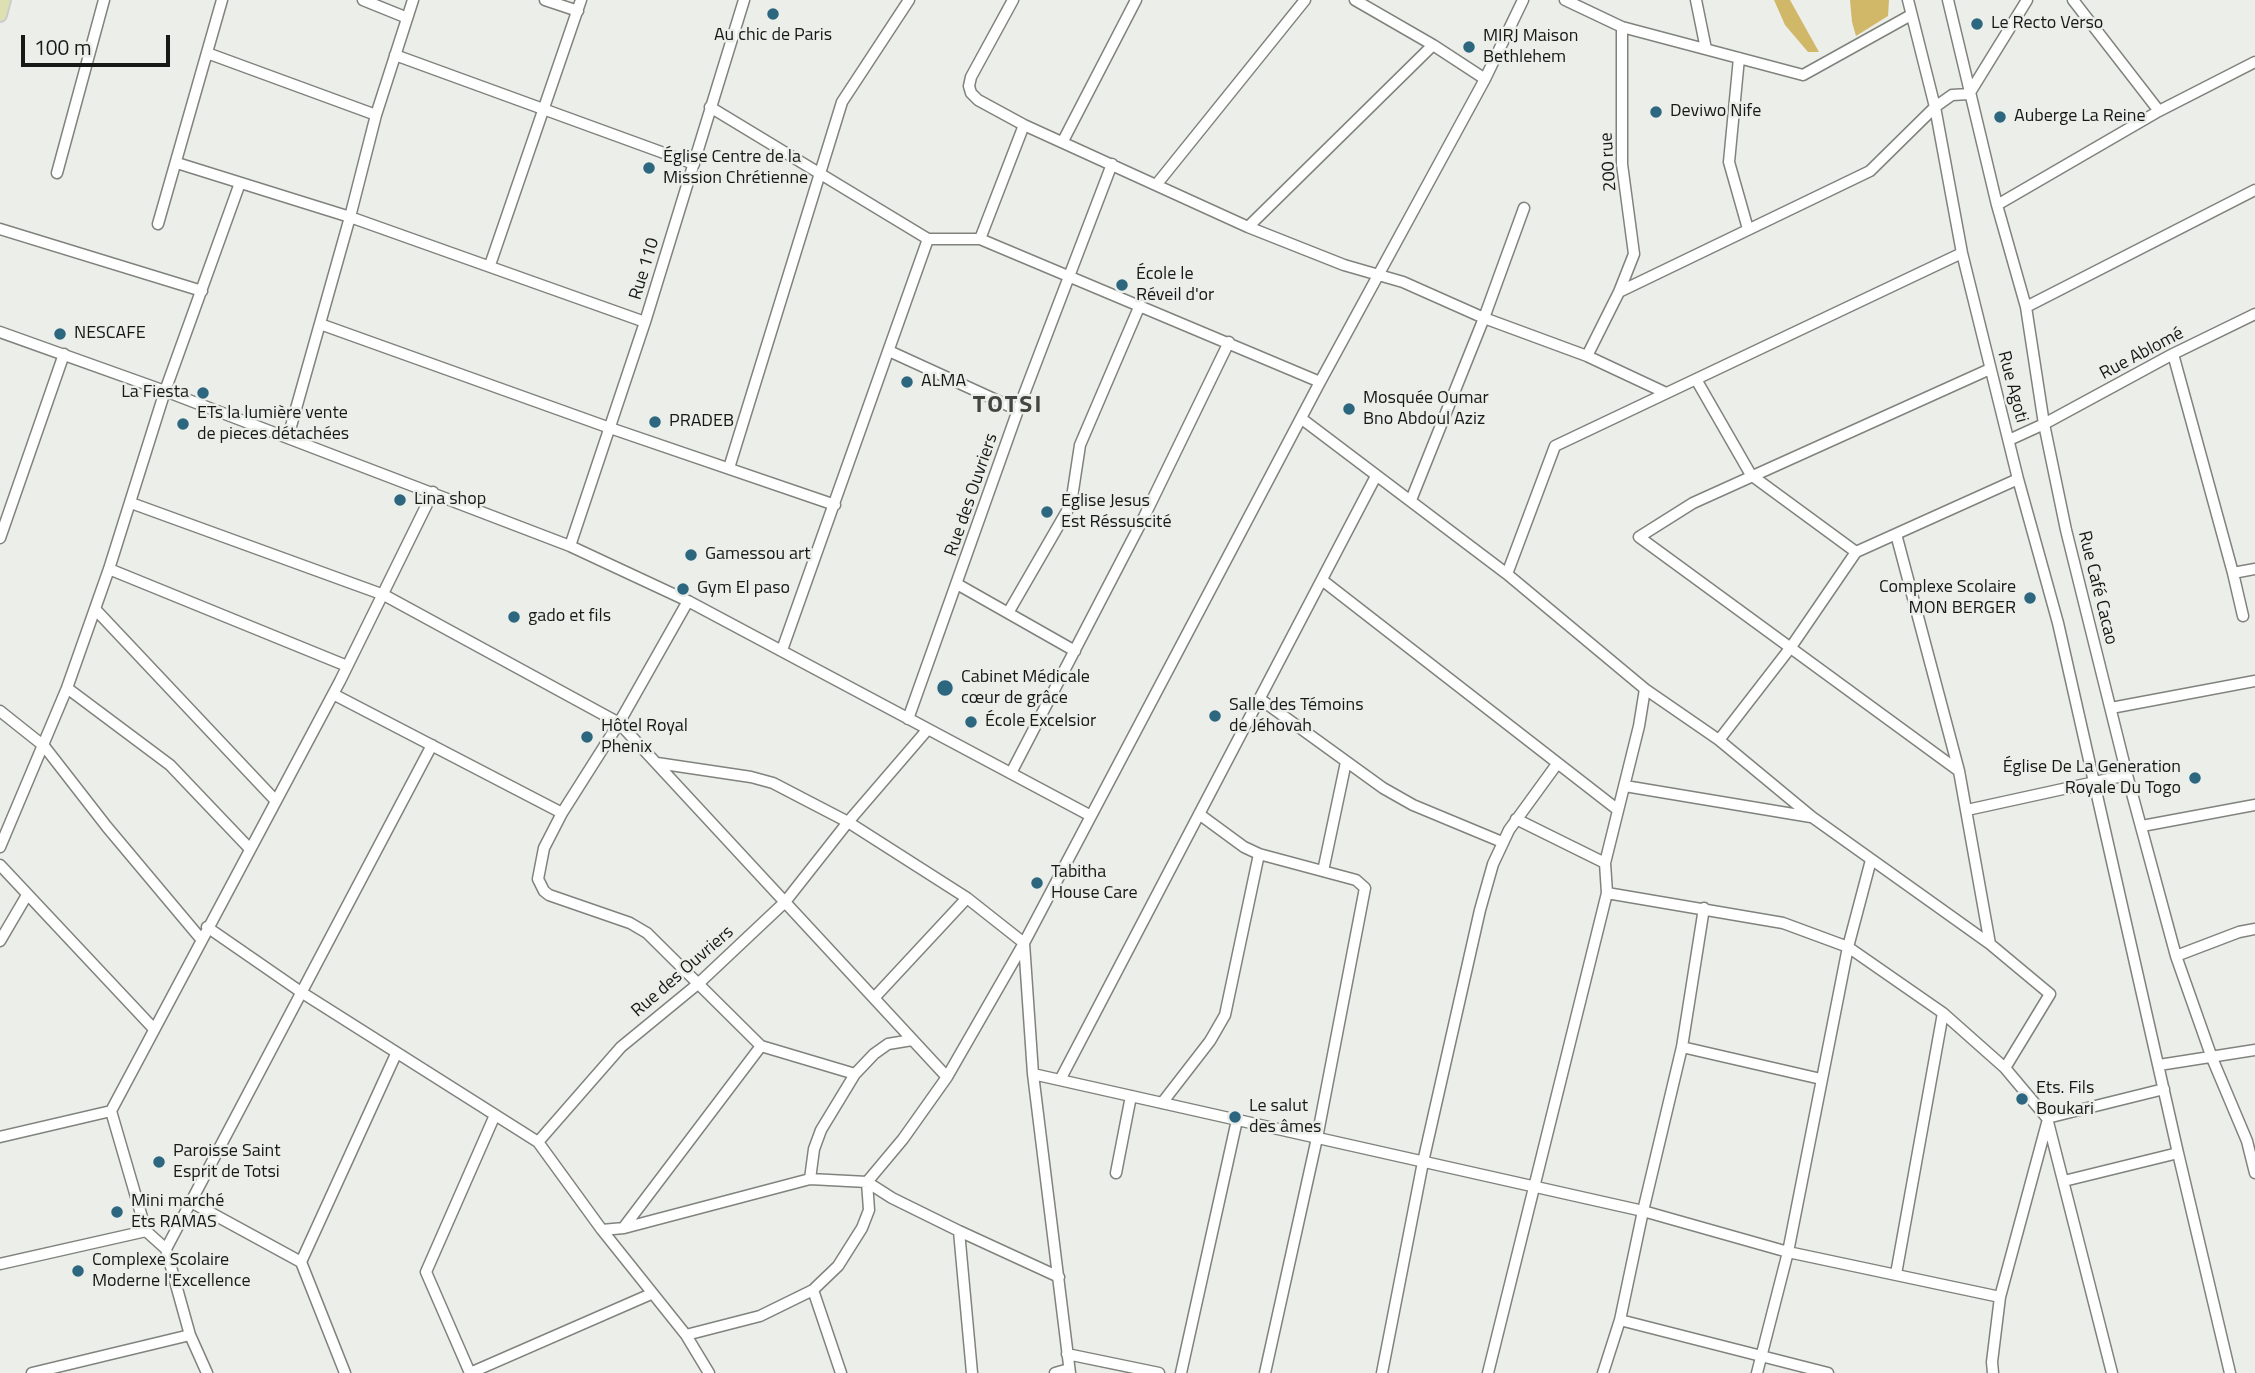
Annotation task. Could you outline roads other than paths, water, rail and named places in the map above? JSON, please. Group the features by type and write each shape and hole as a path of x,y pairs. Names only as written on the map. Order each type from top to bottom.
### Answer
{"main road":[{"path":"0,15 4,0"}],"street":[{"path":"57,173 104,0"},
{"path":"158,224 222,0"},
{"path":"363,0 405,17"},
{"path":"288,437 376,116 405,17 413,0"},
{"path":"545,0 578,11"},
{"path":"490,265 581,0"},
{"name":"Rue 110","path":"570,546 645,322 744,0"},
{"path":"729,468 842,102 909,0"},
{"path":"1013,0 971,77 971,93 978,100 1024,125 1248,227 1344,265 1403,282 1484,318 1587,356 1666,393"},
{"path":"1063,141 1136,0"},
{"path":"1156,185 1305,0"},
{"path":"1355,0 1485,79"},
{"path":"1565,0 1622,27 1803,75 1911,15"},
{"path":"1696,0 1706,50"},
{"name":"Rue Agoti","path":"1908,0 1935,107 1962,253 2018,479 2058,623 2230,1373"},
{"name":"Rue Café Cacao","path":"1948,0 1997,205 2026,307 2044,424 2066,530 2127,775 2176,956 2212,1058 2247,1142 2255,1173"},
{"path":"1619,292 1870,171 1935,107 1952,95 1969,94 2027,0"},
{"path":"2073,0 2159,111"},
{"path":"686,1335 760,1316 813,1290 838,1266 862,1228 869,1210 867,1182 903,1139 947,1077 1024,943 1320,382 1485,79 1520,2"},
{"name":"200 rue","path":"1587,356 1619,292 1634,254 1622,164 1622,27"},
{"path":"1248,227 1433,45"},
{"path":"207,53 376,116"},
{"path":"395,55 694,164"},
{"path":"1740,58 1730,162 1748,229"},
{"path":"1997,205 2159,111 2255,62"},
{"path":"710,107 928,239 980,239 1320,382"},
{"path":"980,239 1024,125"},
{"path":"177,163 350,217 645,322"},
{"name":"Rue des Ouvriers","path":"908,719 1018,410 1112,164"},
{"path":"0,847 67,688 131,503 166,391 240,183"},
{"path":"2026,307 2255,190"},
{"path":"1411,500 1484,318 1524,208"},
{"path":"0,229 202,291"},
{"path":"782,650 928,239"},
{"path":"1507,575 1555,446 1697,381 1962,253"},
{"path":"1008,613 1071,504 1080,445 1140,305"},
{"name":"Rue Ablomé","path":"2009,440 2255,314"},
{"path":"320,324 835,505"},
{"path":"0,332 166,391 570,546 688,601 1091,816"},
{"path":"1011,773 1229,342"},
{"path":"890,351 1018,410"},
{"path":"0,538 64,354"},
{"path":"2173,354 2243,616"},
{"path":"1959,771 1639,537 1693,503 1751,475 1990,369"},
{"path":"1697,381 1751,475 1856,552"},
{"path":"1302,419 1507,575 1645,689 1719,740 1812,817 1990,944 2050,994 2006,1068"},
{"path":"1060,1080 1376,476"},
{"path":"1719,740 1791,647 1856,552 2018,479"},
{"path":"206,1373 190,1335 166,1250 146,1231 111,1111 333,694 433,492"},
{"path":"131,503 384,595 619,723 947,1077"},
{"path":"1896,534 1959,771 1990,944"},
{"path":"109,569 347,666"},
{"path":"2233,573 2255,569"},
{"path":"1322,580 1618,810"},
{"path":"957,584 1075,651"},
{"path":"688,601 619,723 562,813 544,848 538,879 549,895 640,929 699,983 761,1046 855,1074"},
{"path":"95,609 275,801"},
{"path":"2111,708 2255,681"},
{"path":"67,688 170,765 250,849"},
{"path":"1488,1373 1607,893 1605,863 1625,786 1645,689"},
{"path":"333,694 562,813"},
{"path":"1260,699 1383,789 1413,805 1503,842"},
{"path":"0,711 44,746 107,827 201,939"},
{"name":"Rue des Ouvriers","path":"538,1142 621,1047 699,983 785,902 848,822 928,729"},
{"path":"166,1250 432,746"},
{"path":"1323,871 1346,762"},
{"path":"656,763 761,779 848,822 967,898 1024,943 1033,1074 1068,1354 1069,1371 1055,1373"},
{"path":"1382,1373 1423,1161 1480,910 1493,864 1516,819 1557,764"},
{"path":"1967,810 2127,775"},
{"path":"1625,786 1812,817"},
{"path":"2142,826 2255,806"},
{"path":"1199,814 1244,847 1259,854 1356,880 1365,888 1317,1138 1265,1373"},
{"path":"1516,819 1605,863"},
{"path":"1162,1103 1210,1041 1225,1015 1259,854"},
{"path":"1757,1373 1788,1252 1848,947 1871,860"},
{"path":"0,865 154,1029"},
{"path":"1607,893 1783,923 1848,947 1943,1013 2006,1068 2047,1120 2112,1373"},
{"path":"0,941 27,895"},
{"path":"874,998 967,898"},
{"path":"1603,1373 1620,1320 1682,1047 1704,908"},
{"path":"207,927 301,992 538,1142 602,1230 686,1335 709,1373"},
{"path":"2176,956 2239,932 2255,929"},
{"path":"1896,1274 1943,1013"},
{"path":"810,1179 814,1149 821,1130 855,1074 874,1054 888,1045 912,1040"},
{"path":"624,1228 761,1046"},
{"path":"1682,1047 1821,1079"},
{"path":"2159,1065 2255,1049"},
{"path":"301,1262 397,1054"},
{"path":"1033,1074 1643,1211 1788,1252 2000,1297"},
{"path":"2047,1120 2164,1089"},
{"path":"1116,1173 1131,1096"},
{"path":"0,1137 111,1111"},
{"path":"495,1115 426,1272 470,1373 652,1294"},
{"path":"1181,1373 1237,1120"},
{"path":"1993,1373 2000,1297 2047,1120"},
{"path":"2064,1181 2178,1153"},
{"path":"602,1230 624,1228 810,1179 867,1182 892,1198 1059,1277"},
{"path":"191,1202 301,1262 345,1373"},
{"path":"0,1264 146,1231"},
{"path":"959,1231 972,1373"},
{"path":"813,1290 841,1373"},
{"path":"1620,1320 1828,1373"},
{"path":"32,1373 190,1335"},
{"path":"1068,1354 1159,1373"}],"place":[{"name":"Au chic de Paris","path":"773,14"},
{"name":"Le Recto Verso","path":"1977,24"},
{"name":"MIRJ Maison Bethlehem","path":"1469,47"},
{"name":"Deviwo Nife","path":"1656,112"},
{"name":"Auberge La Reine","path":"2000,117"},
{"name":"Église Centre de la Mission Chrétienne","path":"649,168"},
{"name":"École le Réveil d'or","path":"1122,285"},
{"name":"NESCAFE","path":"60,334"},
{"name":"ALMA","path":"907,382"},
{"name":"La Fiesta","path":"203,393"},
{"name":"Mosquée Oumar Bno Abdoul Aziz","path":"1349,409"},
{"name":"PRADEB","path":"655,422"},
{"name":"ETs la lumière vente de pieces détachées","path":"183,424"},
{"name":"Lina shop","path":"400,500"},
{"name":"Eglise Jesus Est Réssuscité","path":"1047,512"},
{"name":"Gamessou art","path":"691,555"},
{"name":"Gym El paso","path":"683,589"},
{"name":"Complexe Scolaire MON BERGER","path":"2030,598"},
{"name":"gado et fils","path":"514,617"},
{"name":"Cabinet Médicale cœur de grâce","path":"945,688"},
{"name":"Salle des Témoins de Jéhovah","path":"1215,716"},
{"name":"École Excelsior","path":"971,722"},
{"name":"Hôtel Royal Phenix","path":"587,737"},
{"name":"Église De La Generation Royale Du Togo","path":"2195,778"},
{"name":"Tabitha House Care","path":"1037,883"},
{"name":"Ets. Fils Boukari","path":"2022,1099"},
{"name":"Le salut des âmes","path":"1235,1117"},
{"name":"Paroisse Saint Esprit de Totsi","path":"159,1162"},
{"name":"Mini marché Ets RAMAS","path":"117,1212"},
{"name":"Complexe Scolaire Moderne l'Excellence","path":"78,1271"}],"district":[{"name":"TOTSI","path":"1008,406"}]}
